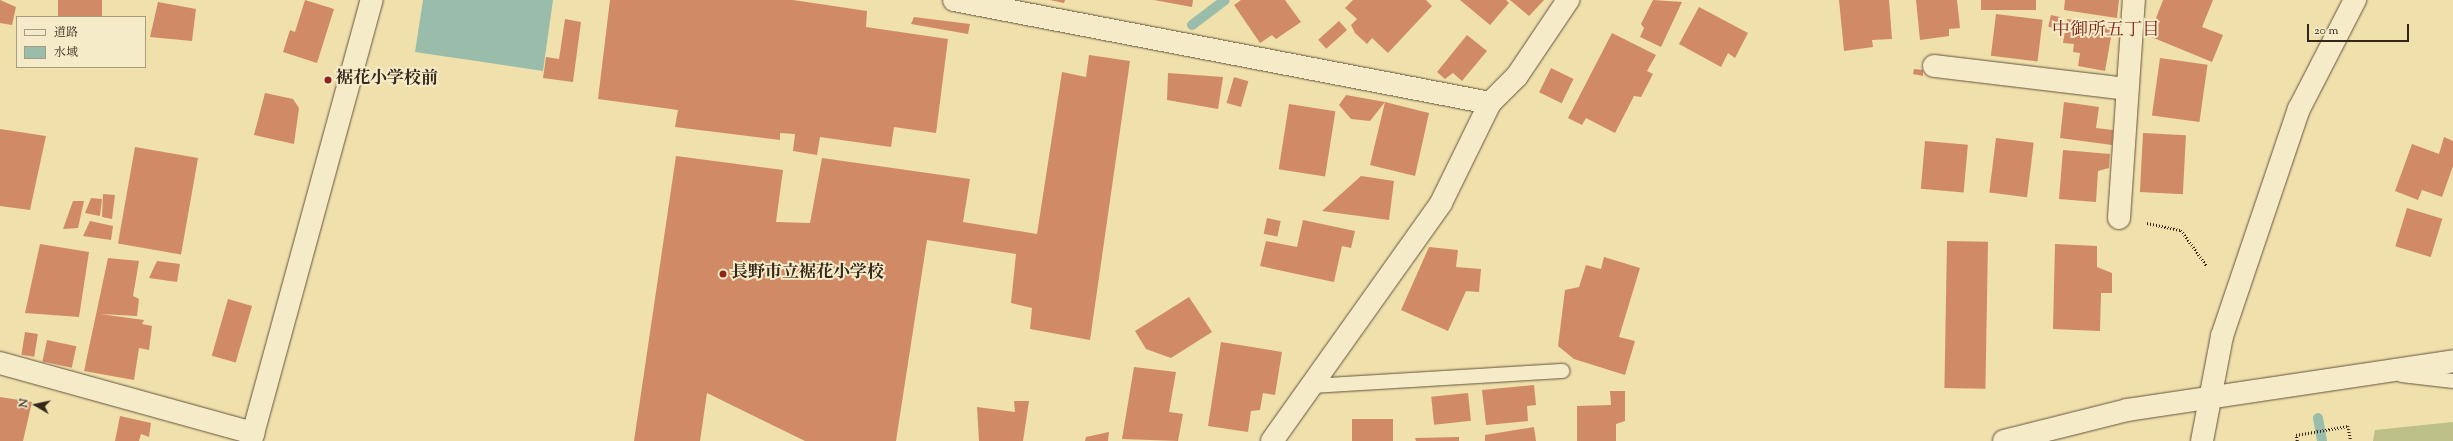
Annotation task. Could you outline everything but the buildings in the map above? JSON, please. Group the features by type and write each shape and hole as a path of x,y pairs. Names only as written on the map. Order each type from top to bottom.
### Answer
{"street":[{"path":"0,363 252,437 372,0"},
{"path":"954,0 1490,103"},
{"path":"1272,441 1441,203 1490,103 1517,76 1568,0"},
{"path":"2120,218 2126,89 2134,0"},
{"path":"2203,437 2222,336 2299,109 2355,0"},
{"path":"1934,66 2126,89"},
{"path":"2004,441 2127,410 2210,396 2453,361"}],"lane":[{"path":"1310,386 1563,371"},
{"path":"2376,372 2453,381"}],"path":[{"path":"2120,218 2181,230 2207,266"},
{"path":"2297,441 2296,435 2348,426 2351,441"}],"green space":[{"path":"2453,422 2453,441 2373,441 2375,430"}],"water":[{"path":"423,0 553,0 543,71 415,52"}],"waterway":[{"path":"1192,25 1225,0"},
{"path":"2318,418 2322,441"}],"place":[{"name":"裾花小学校前","path":"328,80"},
{"name":"長野市立裾花小学校","path":"723,274"}],"district":[{"name":"中御所五丁目","path":"2106,31"}]}
